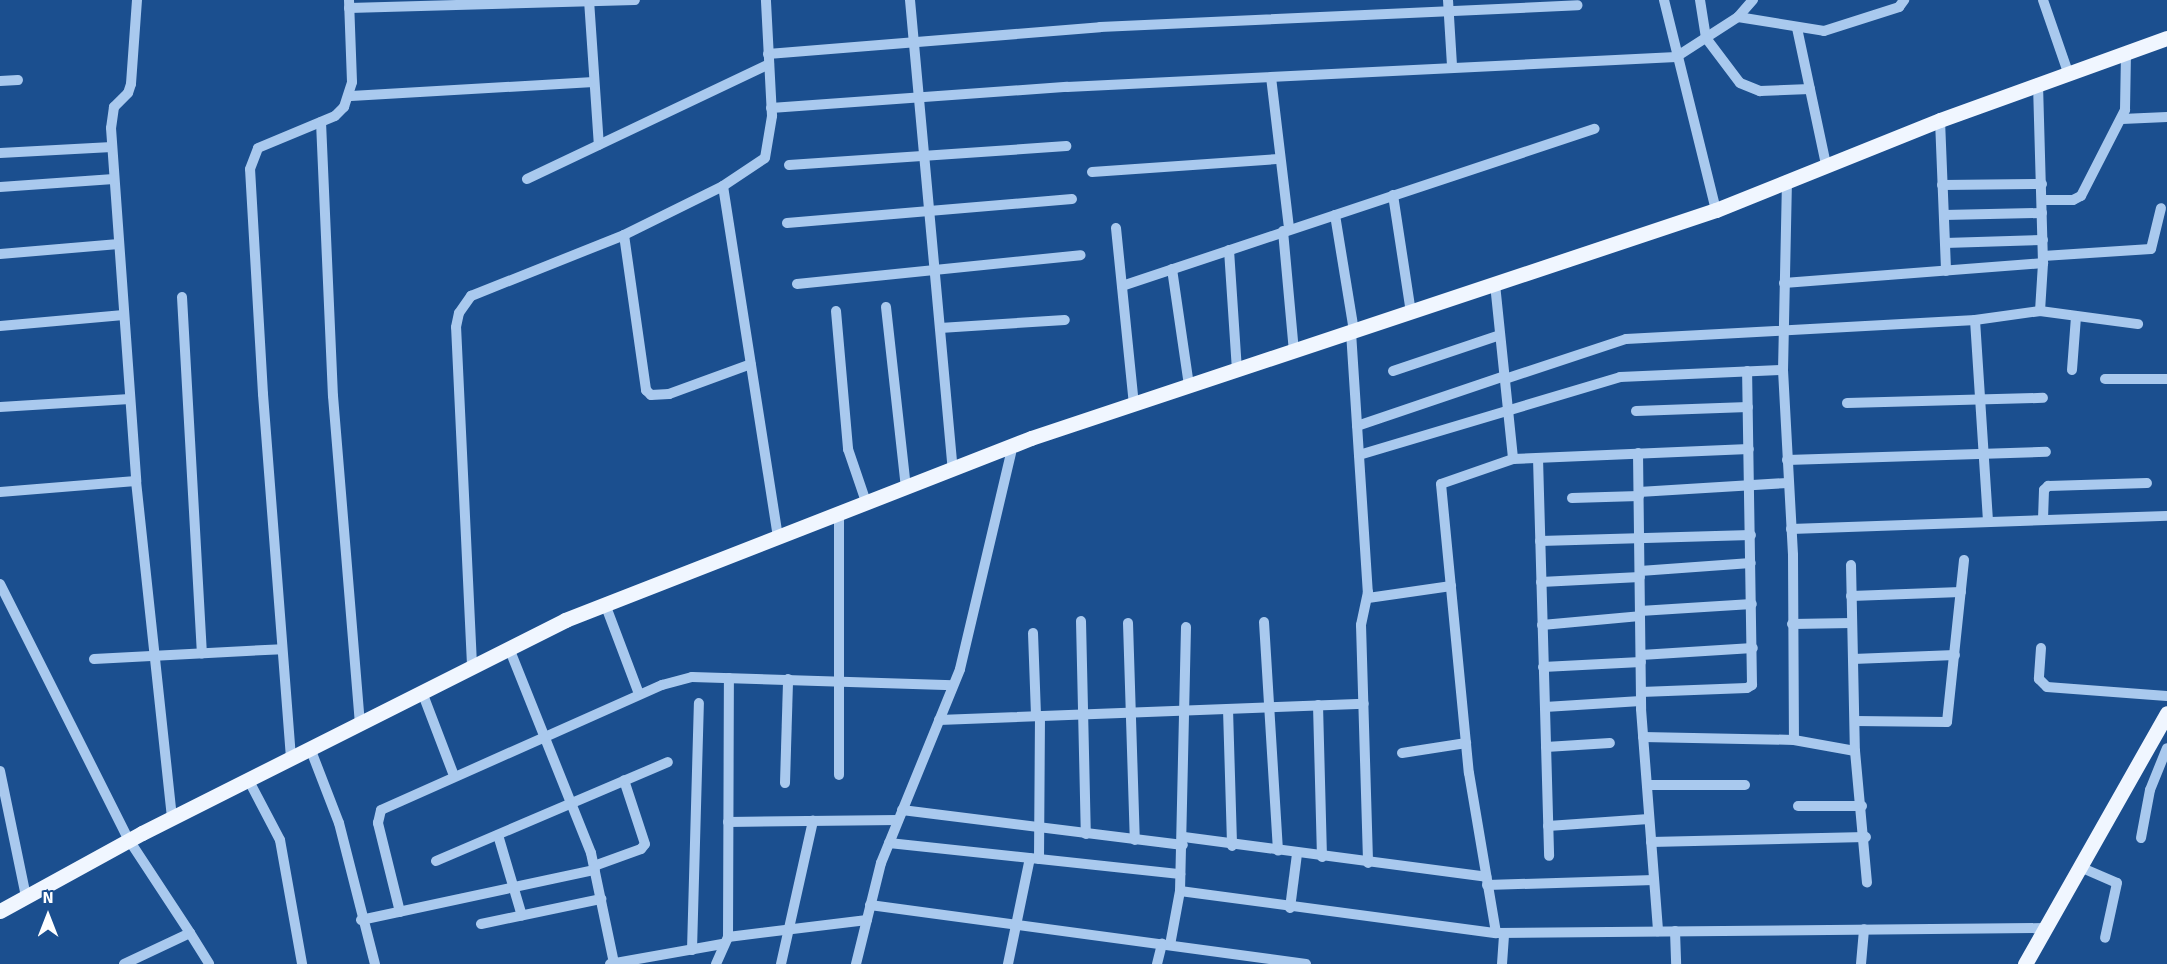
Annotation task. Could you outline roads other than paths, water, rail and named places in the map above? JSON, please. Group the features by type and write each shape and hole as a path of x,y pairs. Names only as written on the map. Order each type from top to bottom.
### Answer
{"main road":[{"path":"0,910 129,840 422,692 472,664 605,604 1013,445 1716,210 1940,120 2167,38"},
{"path":"2025,964 2167,713"}],"street":[{"path":"137,0 131,84 128,93 114,107 112,147 136,481 172,818"},
{"path":"291,758 250,169 258,148 335,116 351,96 349,4 635,0"},
{"path":"472,664 456,327 459,313 471,296 624,235 723,186 765,158 771,108 766,0"},
{"path":"910,0 953,468"},
{"path":"1448,0 1452,66"},
{"path":"1664,0 1676,57 1716,210"},
{"path":"1700,0 1706,38 1748,88 1810,89"},
{"path":"771,108 1270,76 1676,57 1738,17 1753,0"},
{"path":"1738,17 1797,28 1838,28 1899,7 1904,0"},
{"path":"2043,0 2068,72"},
{"path":"589,1 599,145"},
{"path":"527,179 769,59 914,42 1101,27 1577,5"},
{"path":"1797,28 1826,165"},
{"path":"2042,200 2079,198 2122,119 2127,100 2127,52"},
{"path":"1270,76 1280,159 1294,351"},
{"path":"0,81 18,80"},
{"path":"351,96 594,82"},
{"path":"2038,84 2043,240 2040,310"},
{"path":"2122,119 2167,117"},
{"path":"1940,120 1946,272"},
{"path":"321,122 333,396 360,723"},
{"path":"1122,286 1595,129"},
{"path":"789,165 1066,146"},
{"path":"0,153 112,147"},
{"path":"1092,172 1280,159"},
{"path":"0,187 114,179"},
{"path":"1787,180 1783,370 1791,529 1794,740"},
{"path":"1942,185 2042,184"},
{"path":"723,186 778,537"},
{"path":"1393,195 1411,312"},
{"path":"787,223 1072,199"},
{"path":"1784,283 1946,272 2043,259 2151,249 2161,208"},
{"path":"1944,215 2042,213"},
{"path":"1335,215 1352,331 1368,598 1361,618 1368,862"},
{"path":"1116,228 1134,404"},
{"path":"624,235 646,390 651,395 669,394 751,364"},
{"path":"1945,243 2043,240"},
{"path":"0,254 119,244"},
{"path":"1229,250 1238,370"},
{"path":"797,284 1081,255"},
{"path":"1172,269 1189,386"},
{"path":"1495,284 1513,459"},
{"path":"182,297 202,653"},
{"path":"886,307 906,487"},
{"path":"1357,426 1626,339 1784,333 1975,320 2040,310 2076,317 2138,324"},
{"path":"836,312 848,449 866,502"},
{"path":"0,326 124,315"},
{"path":"2072,370 2076,317"},
{"path":"940,328 1065,320"},
{"path":"1975,320 1988,521"},
{"path":"1393,371 1500,335"},
{"path":"1359,455 1508,408 1620,377 1783,370"},
{"path":"1545,707 1750,687 1753,648 1747,371"},
{"path":"2105,379 2167,379"},
{"path":"1847,403 2043,398"},
{"path":"0,406 130,399"},
{"path":"1636,411 1748,407"},
{"path":"856,964 870,905 889,843 953,685 1013,445"},
{"path":"1502,964 1500,933 1487,881 1466,742 1442,484 1513,459 1749,449"},
{"path":"1788,460 2046,452"},
{"path":"1638,453 1641,697 1658,931"},
{"path":"1538,458 1549,856"},
{"path":"0,492 136,481"},
{"path":"1572,498 1788,483"},
{"path":"2043,519 2045,488 2147,483"},
{"path":"839,513 839,775"},
{"path":"1791,529 2167,516"},
{"path":"1540,541 1639,536 1751,535"},
{"path":"1855,721 1947,722 1964,560"},
{"path":"1541,582 1751,563"},
{"path":"1851,565 1855,751 1866,837 1867,882"},
{"path":"0,584 129,840 209,964"},
{"path":"1368,598 1451,586"},
{"path":"1851,596 1961,592"},
{"path":"605,604 639,694"},
{"path":"1542,625 1752,604"},
{"path":"0,610 12,609"},
{"path":"1081,621 1086,834"},
{"path":"1264,622 1278,851"},
{"path":"1128,623 1135,840"},
{"path":"1792,624 1852,623"},
{"path":"1157,964 1166,944 1180,891 1184,841 1186,627"},
{"path":"1008,964 1035,859 1040,828 1038,716 1033,633"},
{"path":"509,648 594,868 612,964 790,929 867,920"},
{"path":"1543,667 1753,648"},
{"path":"2041,648 2040,679 2047,687 2167,696"},
{"path":"94,659 282,649"},
{"path":"1853,659 1955,656"},
{"path":"400,912 378,813 543,734 639,694 681,678 838,680 953,685"},
{"path":"716,964 725,941 729,678"},
{"path":"785,783 788,680"},
{"path":"422,692 454,776"},
{"path":"692,950 699,702"},
{"path":"939,720 1364,704"},
{"path":"1318,705 1322,857"},
{"path":"1228,709 1232,846"},
{"path":"1643,737 1794,740 1855,751"},
{"path":"1402,753 1466,742"},
{"path":"1546,747 1610,743"},
{"path":"310,748 341,829 361,920 375,964"},
{"path":"2141,838 2150,790 2164,763 2167,748"},
{"path":"2144,754 2164,763"},
{"path":"436,861 668,762"},
{"path":"0,771 26,896"},
{"path":"249,779 280,840 302,964"},
{"path":"361,920 594,868 640,849 645,844 624,780"},
{"path":"1647,785 1745,785"},
{"path":"1798,806 1862,806"},
{"path":"728,822 813,821 900,815 1040,828 1135,840 1184,841 1278,851 1368,862 1487,881 1654,879"},
{"path":"1548,826 1649,819"},
{"path":"781,964 813,821"},
{"path":"498,835 522,916"},
{"path":"1651,843 1866,837"},
{"path":"889,843 1180,874"},
{"path":"1290,908 1297,854"},
{"path":"2080,867 2117,883 2105,938"},
{"path":"1180,891 1290,908 1500,933 2045,928"},
{"path":"481,924 601,899"},
{"path":"870,905 1017,923 1306,964"},
{"path":"1861,964 1863,929"},
{"path":"1675,930 1676,964"},
{"path":"124,964 190,933"}]}
